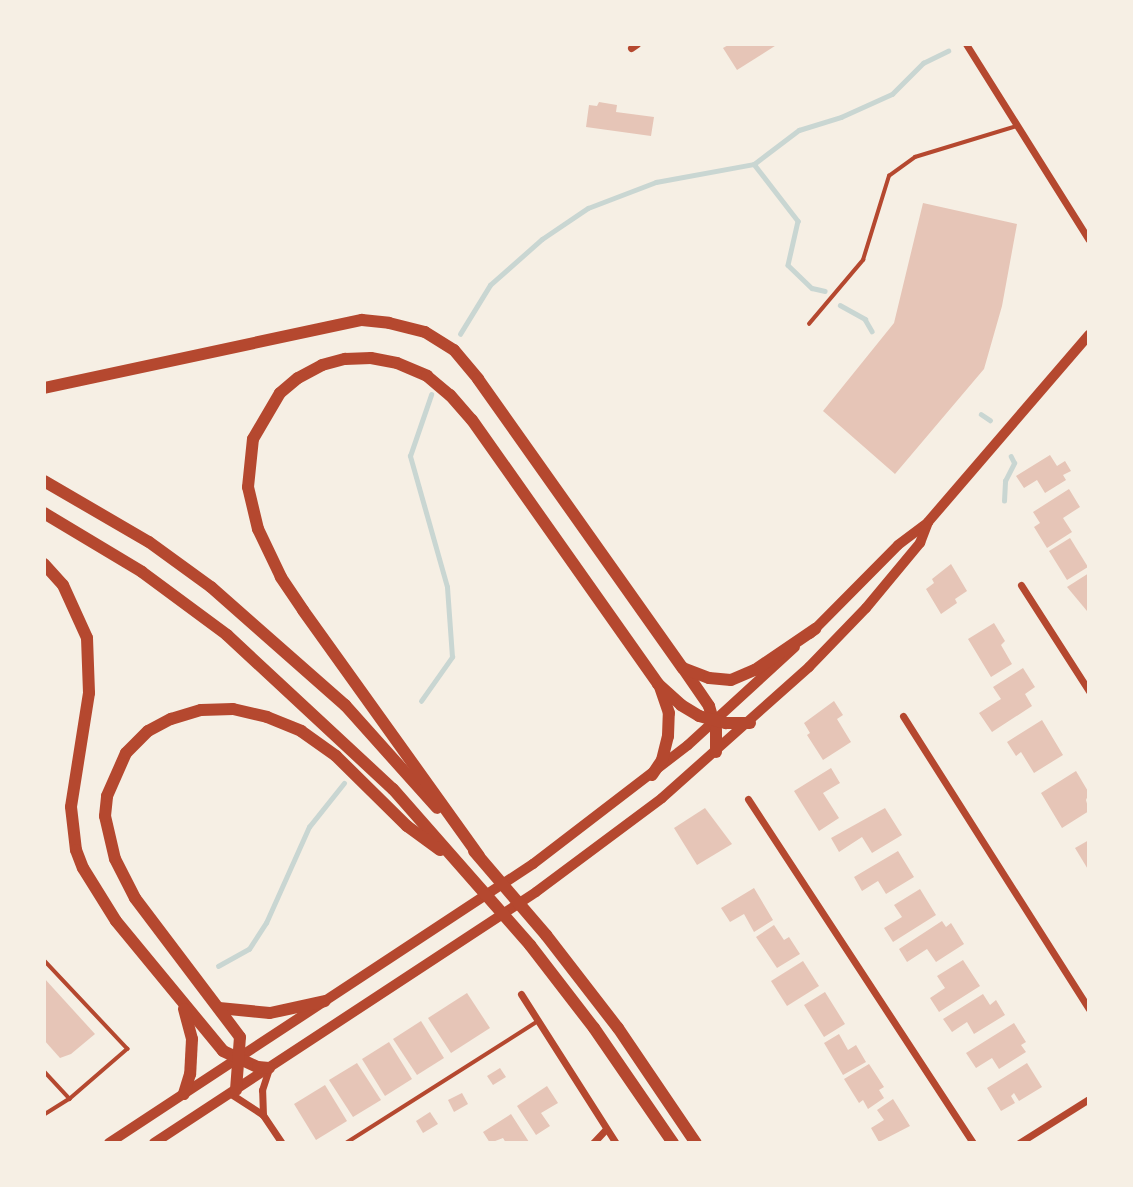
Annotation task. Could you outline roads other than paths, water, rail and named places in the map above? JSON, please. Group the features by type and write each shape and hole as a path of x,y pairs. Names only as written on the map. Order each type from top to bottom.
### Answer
{"highway":[{"path":"44,388 362,320 389,323 425,332 454,350 478,379 683,668 709,706 715,722 716,752"},
{"path":"480,856 303,610 269,555 251,508 248,487 250,458 260,423 280,393 298,378 322,365 345,359 371,358 397,363 427,376 472,420 658,684 690,712 715,722 750,723"},
{"path":"44,481 149,542 211,587 296,659 345,705 480,856 546,935 618,1028 696,1143"},
{"path":"44,513 142,572 227,635 393,789 530,945 594,1028 673,1143"},
{"path":"44,564 63,585 87,638 89,694 71,807 76,850 94,891 223,1051 269,1068"},
{"path":"683,668 709,678 731,680 755,670 815,629"},
{"path":"652,775 662,760 668,736 669,713 658,684"},
{"path":"233,1091 240,1037 135,898 115,859 105,816 107,796 126,753 148,732 171,719 201,710 233,709 267,717 290,726 336,755 407,826 463,866"},
{"path":"181,1002 192,1039 191,1069 184,1094"},
{"path":"219,1007 270,1013 325,1002"}],"main road":[{"path":"109,1143 533,864 652,775 715,722 815,629 898,545 928,522 1089,335"},
{"path":"154,1143 536,892 662,797 750,723 866,608 920,543 928,522"}],"street":[{"path":"966,44 1089,240"},
{"path":"1021,584 1089,691"},
{"path":"902,716 1089,1009"},
{"path":"748,799 973,1143"},
{"path":"520,994 616,1143"},
{"path":"263,1115 262,1090 269,1068"},
{"path":"233,1091 263,1115 282,1143"},
{"path":"1019,1143 1089,1098"},
{"path":"593,1143 606,1129"}],"lane":[{"path":"809,324 863,260 889,176 915,158 1018,125"},
{"path":"44,960 128,1049 70,1099 44,1115"},
{"path":"346,1143 538,1021"},
{"path":"44,1071 70,1099"}],"waterway":[{"path":"460,334 490,285 542,239 588,208 656,182 754,164 799,130 841,117 892,94 923,63 948,51"},
{"path":"754,164 798,221 788,265 812,288 825,291"},
{"path":"840,305 865,319 872,331"},
{"path":"421,701 452,657 447,587 410,456 431,395"},
{"path":"981,414 990,420"},
{"path":"1004,501 1005,481 1014,463 1011,457"},
{"path":"218,966 249,949 266,923 309,827 344,783"}]}
